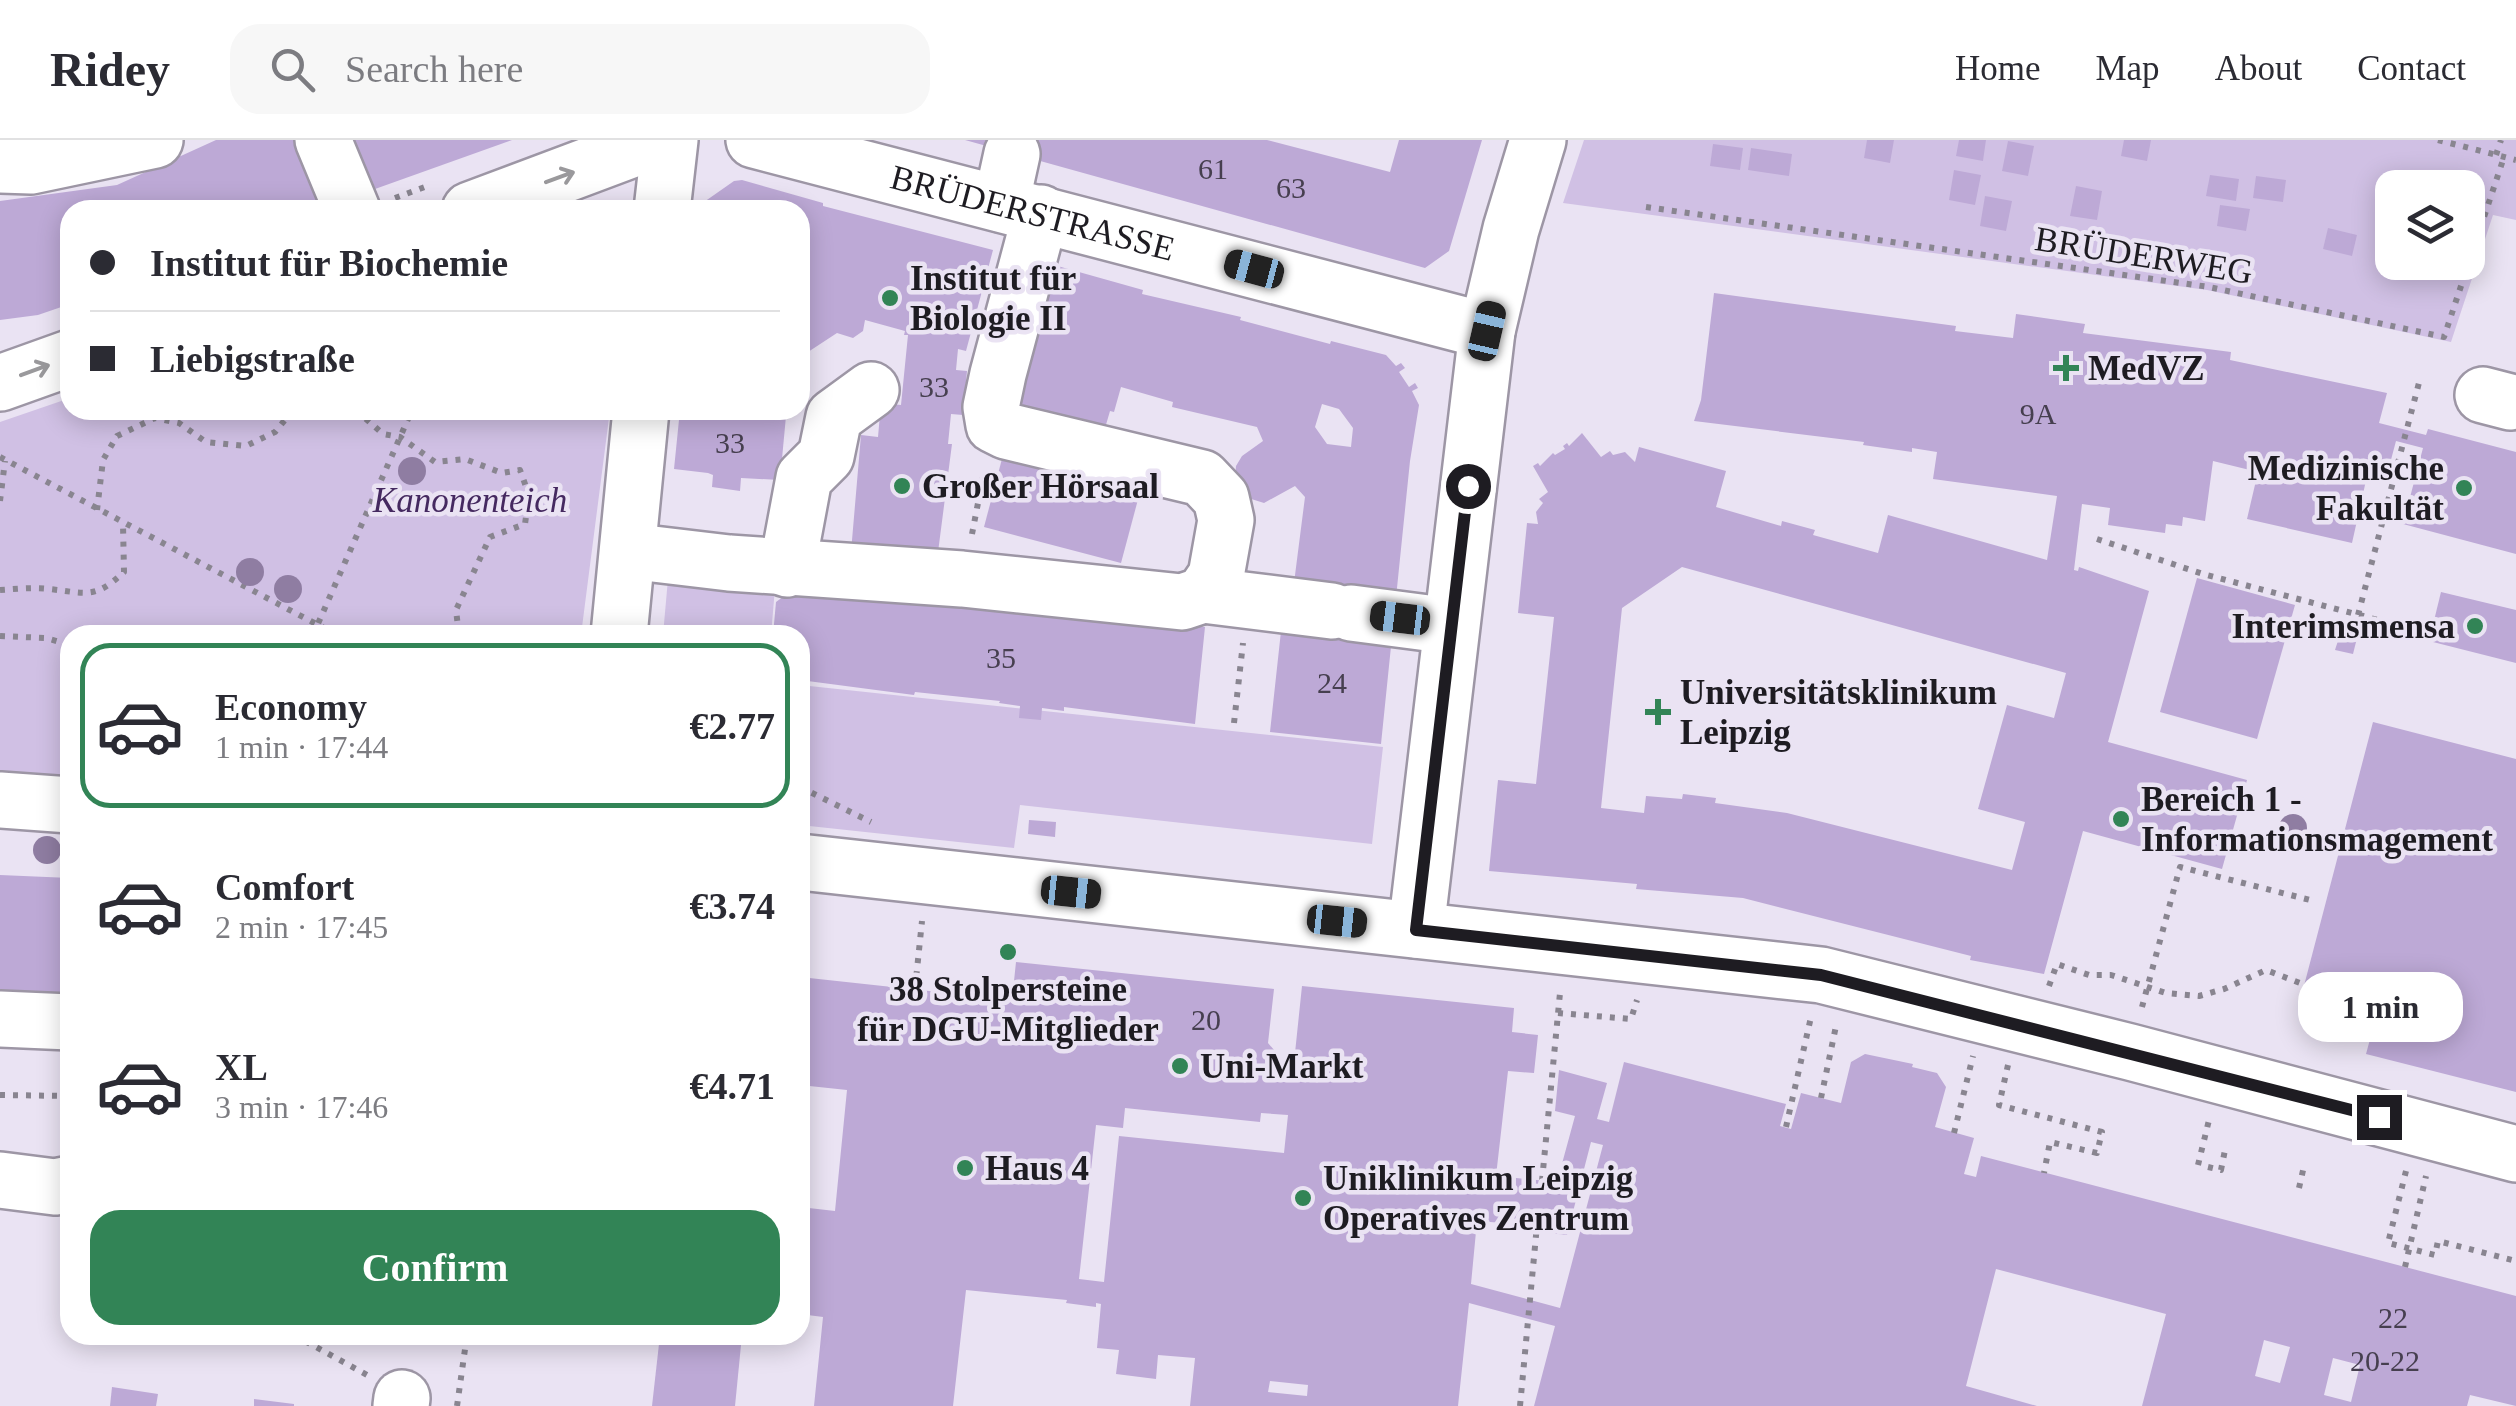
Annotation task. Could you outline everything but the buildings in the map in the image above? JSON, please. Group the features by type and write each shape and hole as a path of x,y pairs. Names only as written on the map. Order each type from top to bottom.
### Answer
{"street":[{"path":"0,165 31,166 155,140"},
{"path":"323,140 348,200"},
{"path":"497,200 648,140"},
{"path":"663,200 670,140"},
{"name":"BRÜDERSTRASSE","path":"754,140 1018,190 1487,331"},
{"path":"1416,930 1487,331 1511,229 1538,140"},
{"path":"1018,190 991,408 994,425 1202,478 1221,498 1226,520 1216,576 1226,599"},
{"path":"0,383 60,362"},
{"path":"787,568 804,478 826,456 834,417 872,390"},
{"path":"620,625 640,420"},
{"path":"628,551 1182,602 1226,599 1451,626"},
{"path":"0,800 60,803"},
{"path":"810,863 1821,975 2516,1154"},
{"path":"0,1019 60,1022"},
{"path":"0,1180 60,1186"}],"path":[{"path":"2438,140 2516,160"},
{"path":"2500,156 2501,140"},
{"name":"BRÜDERWEG","path":"1646,206 2209,287 2444,337 2500,156"},
{"path":"2358,614 2420,379"},
{"path":"98,510 103,460 118,436 151,420"},
{"path":"165,420 179,423 206,442 246,446 274,432 284,420"},
{"path":"367,420 383,434 400,438 435,462 465,458 502,473 520,470 529,495 525,524 490,537 456,610 458,625"},
{"path":"317,625 408,420"},
{"path":"962,579 994,425"},
{"path":"0,501 2,459 315,625"},
{"path":"0,590 46,588 83,595 108,587 124,572 123,524"},
{"path":"2097,538 2203,574 2382,621"},
{"path":"1226,599 1234,723"},
{"path":"0,636 60,642"},
{"path":"2143,1005 2180,867 2310,900"},
{"path":"915,989 919,947"},
{"path":"2051,980 2057,964 2088,975 2111,975 2148,988 2199,996 2266,970 2300,983"},
{"path":"1542,1180 1559,997"},
{"path":"1558,1013 1630,1020 1637,1002"},
{"path":"1786,1127 1811,1017"},
{"path":"1820,1098 1837,1021"},
{"path":"1954,1132 1973,1054"},
{"path":"2009,1064 1999,1105 2102,1132 2096,1153 2050,1142 2044,1173"},
{"path":"0,1096 60,1096"},
{"path":"2198,1164 2210,1114"},
{"path":"2208,1167 2221,1170 2226,1146"},
{"path":"2407,1164 2388,1243 2435,1255 2438,1241 2516,1261"},
{"path":"2299,1188 2304,1166"},
{"path":"2405,1267 2428,1170"},
{"path":"1520,1406 1537,1225"},
{"path":"310,1345 401,1402"},
{"path":"458,1406 465,1345"}],"green space":[{"path":"1584,140 2516,140 2516,220 2493,215 2485,239 2485,170 2375,170 2375,280 2472,280 2451,342 2207,290 1563,203"},
{"name":"Kanonenteich","path":"60,401 60,420 609,420 582,625 60,625 60,785 0,782 0,422"},
{"path":"668,579 775,588 772,625 664,625"},
{"path":"810,686 1383,747 1372,844 1020,805 1014,848 810,826"}],"place":[{"name":"Institut für Biologie II","path":"890,298"},
{"name":"MedVZ","path":"2066,368"},
{"name":"Großer Hörsaal","path":"902,486"},
{"name":"Medizinische Fakultät","path":"2464,488"},
{"name":"Interimsmensa","path":"2475,626"},
{"name":"Universitätsklinikum Leipzig","path":"1658,712"},
{"name":"Bereich 1 - Informationsmagement","path":"2121,819"},
{"name":"38 Stolpersteine für DGU-Mitglieder","path":"1008,952"},
{"name":"Uni-Markt","path":"1180,1066"},
{"name":"Haus 4","path":"965,1168"},
{"name":"Uniklinikum Leipzig Operatives Zentrum","path":"1303,1198"}],"route":[{"path":"1468,486 1416,930 1821,975 2379,1117"}]}
